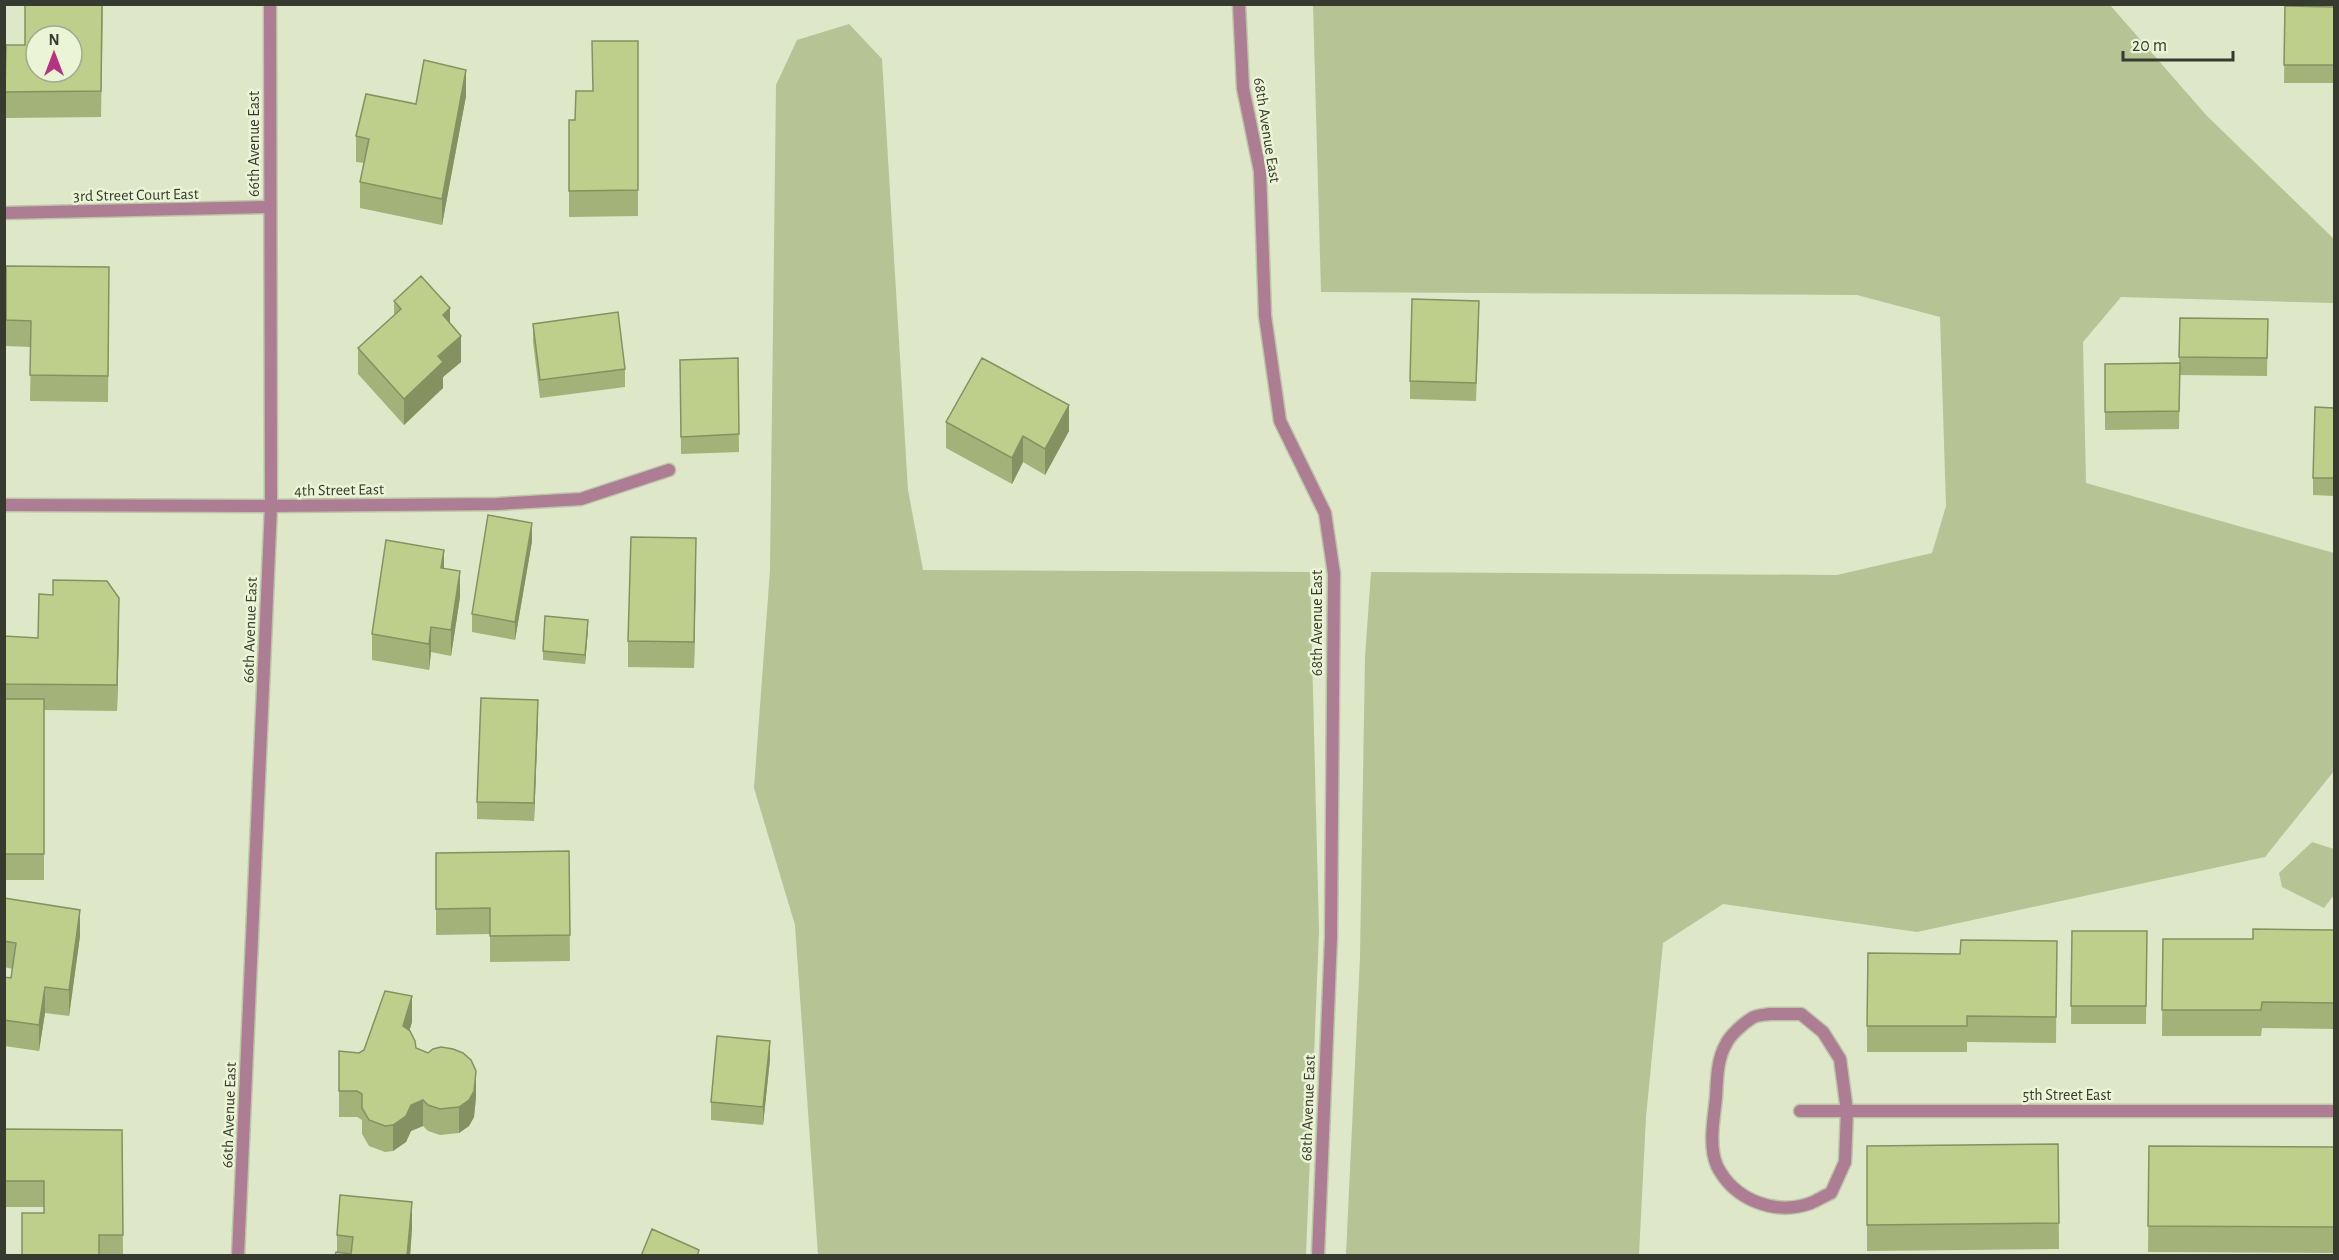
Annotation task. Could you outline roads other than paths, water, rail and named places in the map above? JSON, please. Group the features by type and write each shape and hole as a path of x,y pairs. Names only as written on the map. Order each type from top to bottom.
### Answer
{"street":[{"name":"66th Avenue East","path":"238,1256 271,506 270,4"},
{"name":"68th Avenue East","path":"1239,4 1243,88 1260,171 1265,316 1280,421 1325,513 1334,574 1331,937 1318,1256"},
{"name":"3rd Street Court East","path":"4,213 269,207"},
{"name":"4th Street East","path":"4,505 497,504 581,499 669,470"},
{"path":"1801,1014 1823,1032 1840,1059 1847,1111 1845,1162 1831,1193 1810,1203 1789,1208 1759,1204 1742,1197 1717,1165 1713,1146 1713,1123 1718,1067 1726,1043 1753,1016 1801,1014"},
{"name":"5th Street East","path":"1800,1111 2334,1111"}]}
